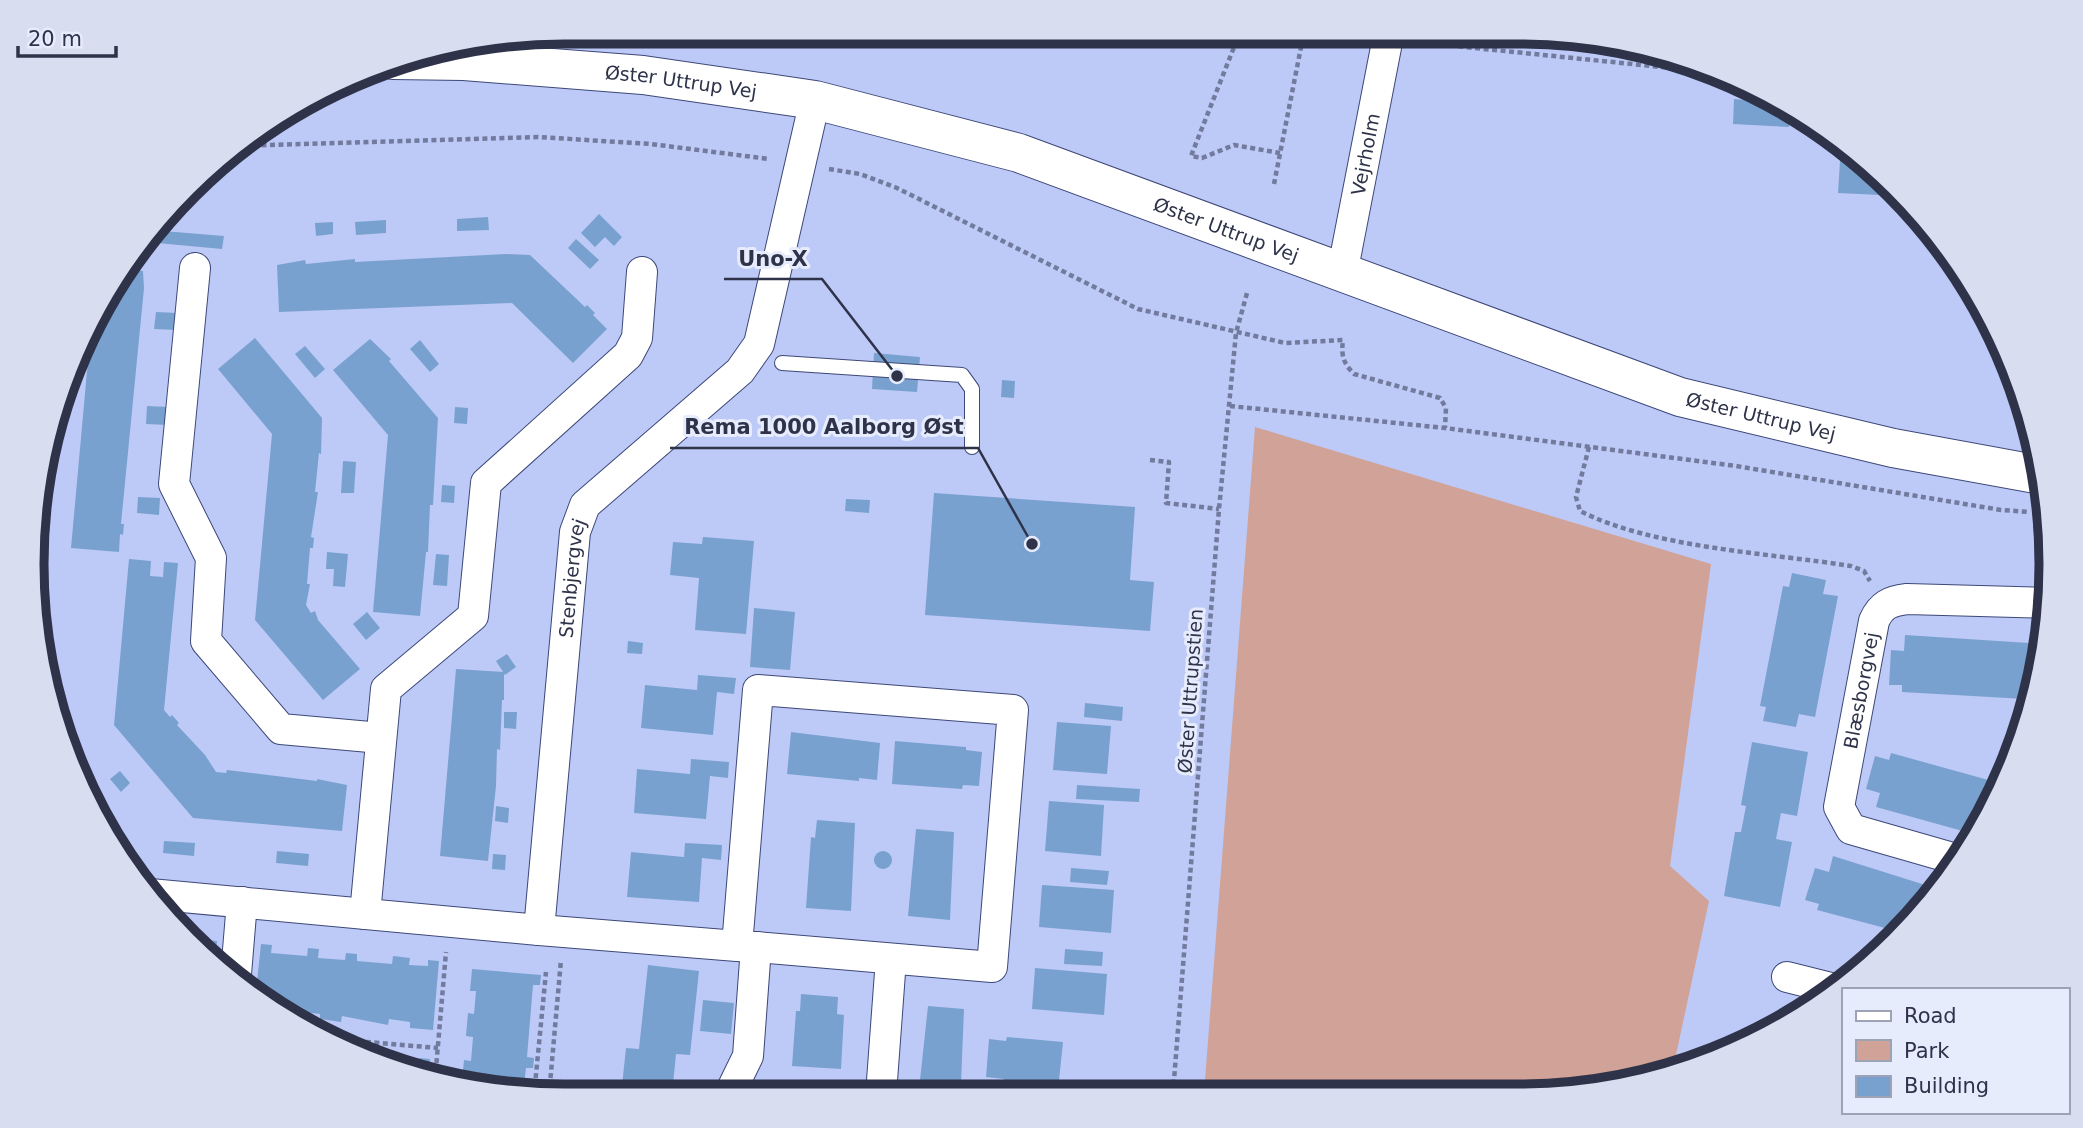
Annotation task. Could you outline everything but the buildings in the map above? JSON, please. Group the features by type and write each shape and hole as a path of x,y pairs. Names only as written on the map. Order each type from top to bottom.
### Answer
{"street":[{"name":"Vejrholm","path":"1342,274 1386,44"},
{"name":"Øster Uttrup Vej","path":"431,61 643,75 815,100 1019,153 1680,397 1893,448 2031,473"},
{"name":"Stenbjergvej","path":"539,930 575,532 585,505 740,371 759,344 798,163 815,100"},
{"path":"195,268 174,484 211,558 206,641 281,729 381,738"},
{"path":"365,914 386,689 473,616 486,482 628,355 637,338 642,272"},
{"name":"Blæsborgvej","path":"1949,857 1851,828 1839,807 1870,635 1880,608 1893,600 2038,603"},
{"path":"163,895 448,923 539,930 747,947 891,959 992,967 1013,710 758,690 747,947 748,1056 734,1084"},
{"path":"236,968 242,902"},
{"path":"882,1084 891,959"},
{"path":"1787,976 1824,986"}],"lane":[{"path":"782,363 962,375 972,389 972,447"}],"path":[{"path":"1235,44 1191,156 1202,158 1234,145 1280,153"},
{"path":"1274,184 1302,44"},
{"path":"1460,44 1678,68"},
{"path":"255,145 538,136 651,144 860,174 897,188 1138,309 1284,343 1343,340 1341,354 1354,374 1440,398 1446,408 1445,428"},
{"name":"Øster Uttrupstien","path":"1174,1084 1219,509 1236,333 1247,293"},
{"path":"1230,406 1445,428 1736,466 2001,510 2036,512"},
{"path":"1589,447 1576,497 1580,511 1624,529 1699,545 1859,568 1869,577 1880,608"},
{"path":"1150,460 1169,462 1166,503 1219,509"},
{"path":"436,1068 448,923"},
{"path":"539,930 561,960 550,1084"},
{"path":"535,1083 546,972"},
{"path":"356,1041 438,1048"}],"green space":[{"path":"1255,427 1711,564 1670,866 1709,901 1675,1060 1620,1074 1553,1083 1205,1084"}],"place":[{"name":"Uno-X","path":"897,376"},
{"name":"Rema 1000 Aalborg Øst","path":"1032,544"}]}
